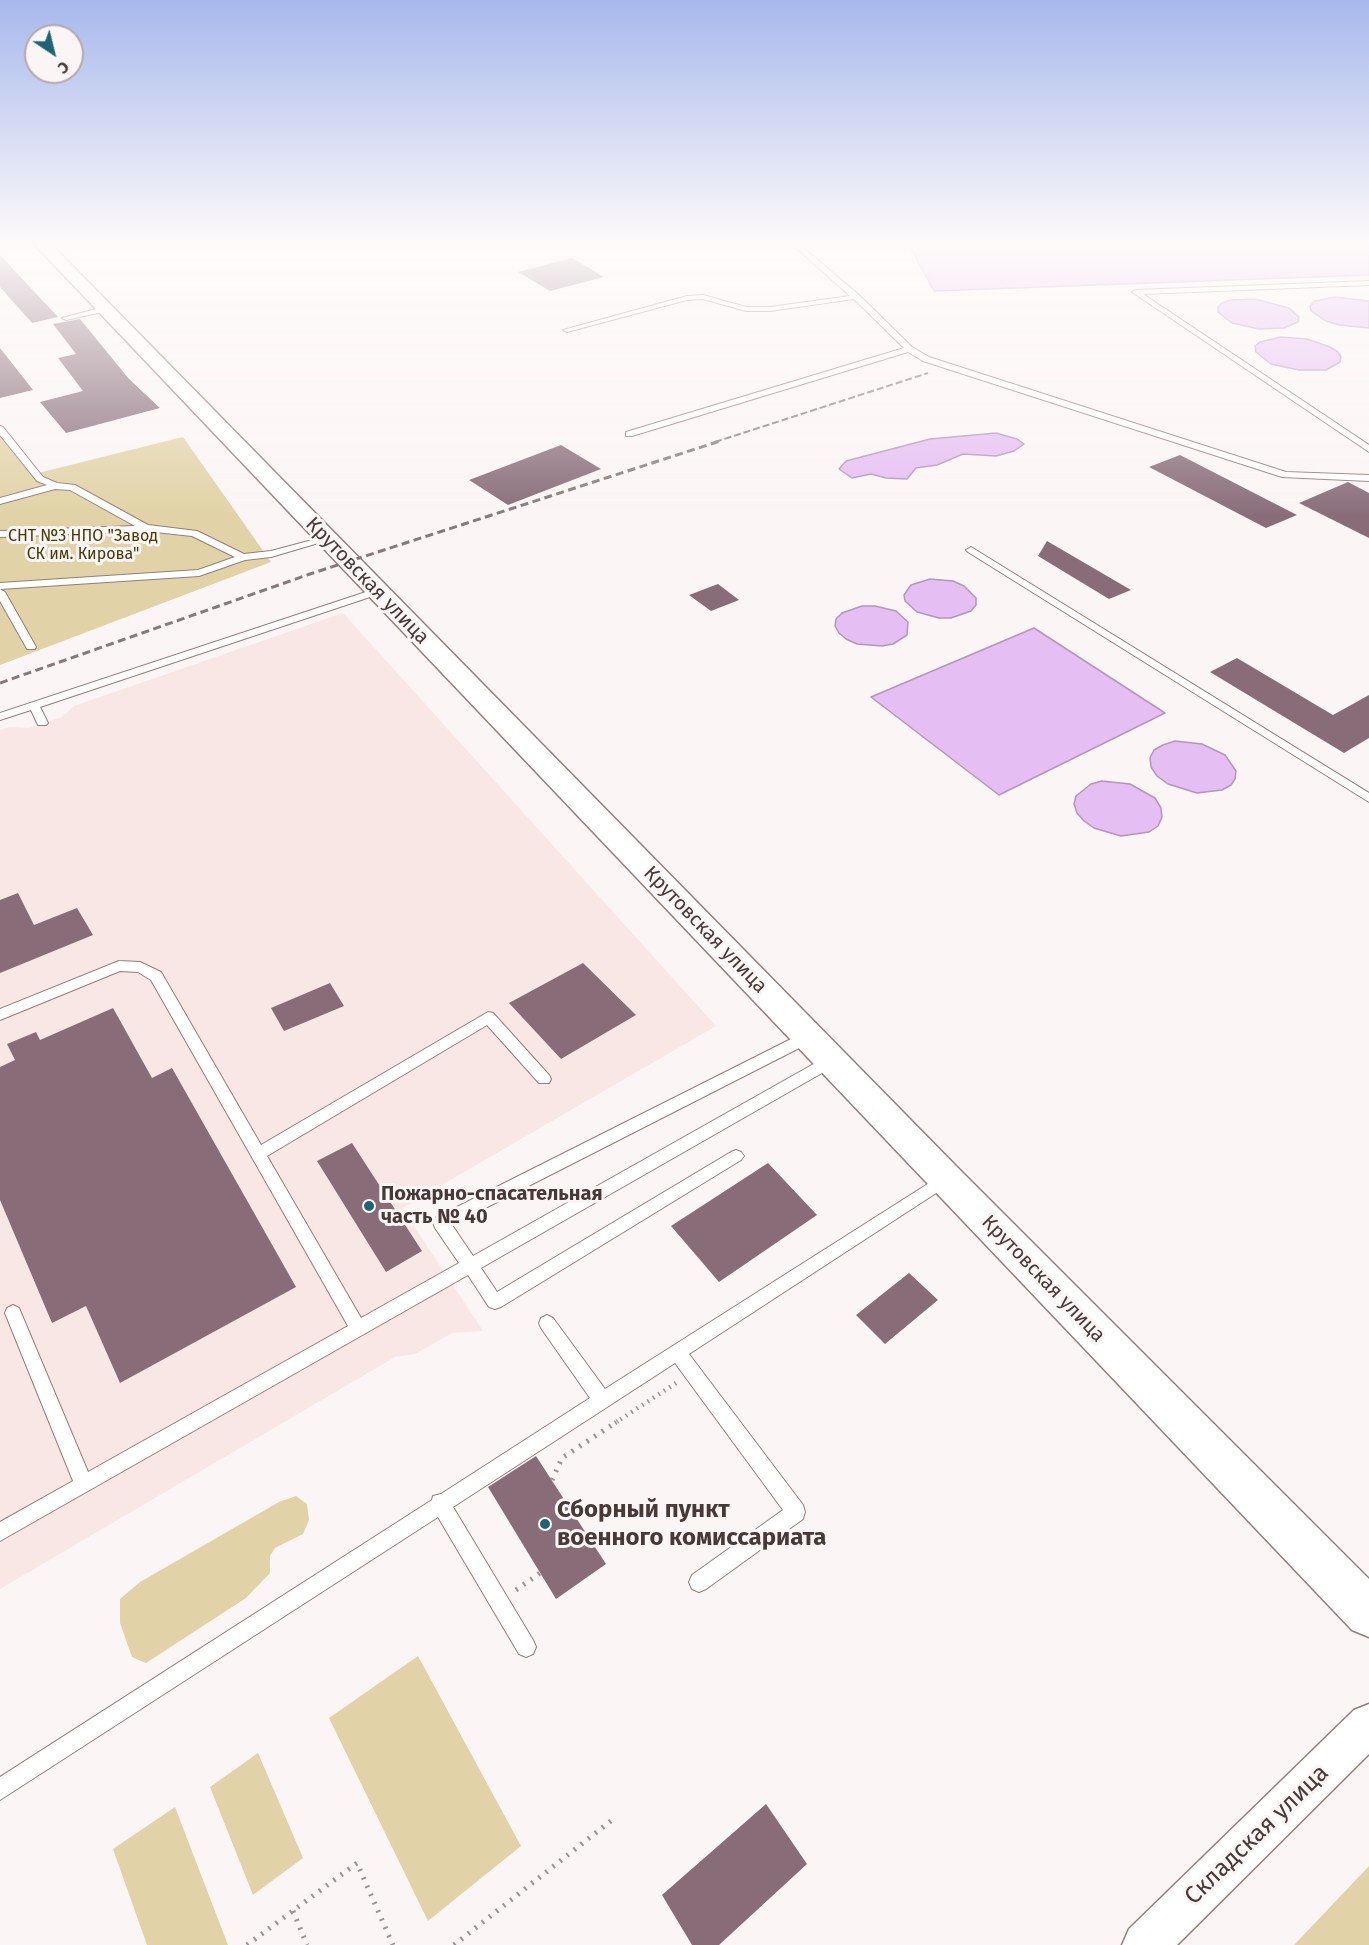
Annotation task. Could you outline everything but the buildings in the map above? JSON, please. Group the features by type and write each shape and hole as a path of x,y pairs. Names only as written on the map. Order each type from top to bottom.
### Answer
{"street":[{"name":"Крутовская улица","path":"130,336 945,1179 1369,1613"},
{"name":"Складская улица","path":"1145,1945 1369,1725"}],"lane":[{"path":"896,336 909,349 926,359 1285,475 1369,478"},
{"path":"1201,336 1369,449"},
{"path":"629,434 909,349"},
{"path":"0,429 40,479 55,486"},
{"path":"0,501 55,486 72,487 146,528"},
{"path":"0,534 146,528 202,535 243,557"},
{"path":"0,586 199,573 243,557 270,554 327,539"},
{"path":"971,550 1369,798"},
{"path":"0,717 378,591"},
{"path":"0,592 31,647"},
{"path":"34,706 42,723"},
{"path":"0,1015 119,966 140,967 156,976 358,1330"},
{"path":"258,1154 488,1017 544,1079"},
{"path":"736,1156 495,1302 441,1223 808,1037"},
{"path":"0,1532 831,1061"},
{"path":"0,1789 945,1179"},
{"path":"14,1313 84,1485"},
{"path":"547,1323 602,1400"},
{"path":"677,1352 796,1512 699,1582"},
{"path":"440,1503 526,1647"}],"path":[{"path":"552,1480 562,1458 692,1372"},
{"path":"499,1602 540,1573"},
{"path":"454,1945 612,1820"},
{"path":"247,1945 357,1863 393,1945"},
{"path":"292,1911 307,1945"}],"shaded area":[{"path":"1281,337 1307,339 1330,347 1338,352 1341,357 1340,362 1326,370 1299,370 1271,364 1256,352 1255,346 1260,342"},
{"path":"996,433 1017,439 1024,444 1014,451 996,456 963,454 937,465 916,468 907,479 886,478 871,474 852,478 839,469 846,461 930,439"},
{"path":"930,579 953,581 964,586 976,598 976,605 971,611 951,618 939,618 917,612 905,601 904,595 911,585"},
{"path":"862,606 875,606 896,611 908,622 907,635 893,644 882,646 857,644 846,639 835,626 836,619 842,613"},
{"path":"343,613 716,1026 402,1208 483,1331 452,1333 415,1354 395,1357 0,1589 0,730 9,727 29,728 62,717 74,706"},
{"path":"1034,628 1165,713 999,795 871,697"},
{"path":"1175,741 1202,744 1225,755 1236,771 1231,785 1222,790 1197,793 1168,784 1157,776 1151,767 1150,758 1154,750"},
{"path":"1102,781 1130,784 1155,798 1161,808 1162,817 1158,826 1149,832 1121,836 1094,828 1084,821 1077,813 1074,804 1076,796 1091,784"}],"green space":[{"name":"СНТ №3 НПО \"Завод СК им. Кирова\"","path":"0,424 38,473 183,437 271,562 0,665"},
{"path":"296,1496 307,1504 309,1520 303,1534 275,1548 270,1556 270,1573 246,1598 146,1663 132,1657 120,1623 120,1599 140,1582 279,1502"},
{"path":"418,1656 521,1846 428,1921 329,1718"},
{"path":"258,1753 303,1858 253,1895 210,1787"},
{"path":"175,1807 228,1945 147,1945 113,1849"},
{"path":"1369,1866 1369,1945 1294,1945"}],"railway":[{"path":"715,442 928,373"},
{"path":"0,683 310,574 720,441"}],"place":[{"name":"Пожарно-спасательная часть № 40","path":"369,1206"},
{"name":"Сборный пункт военного комиссариата","path":"545,1524"}]}
